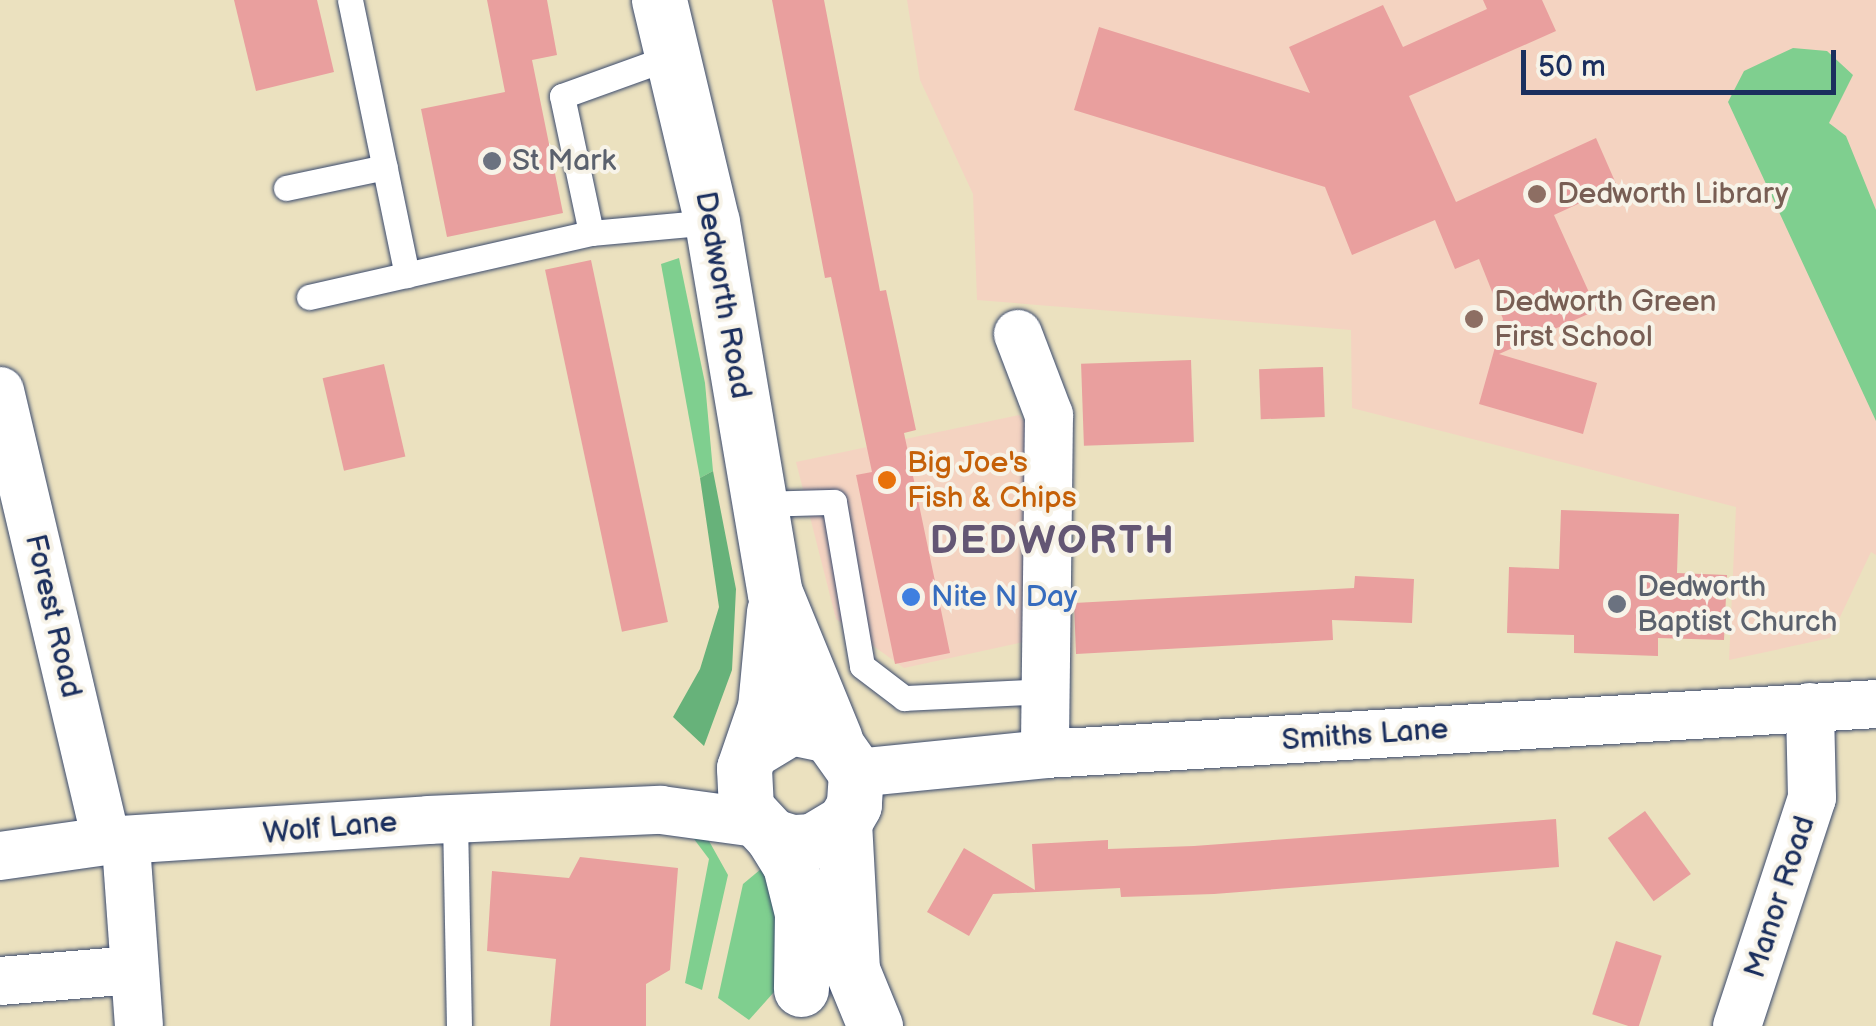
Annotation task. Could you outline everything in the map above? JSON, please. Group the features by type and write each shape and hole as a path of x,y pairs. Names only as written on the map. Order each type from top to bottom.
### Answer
{"main road":[{"name":"Dedworth Road","path":"659,0 712,222 774,593 772,660 742,788 764,829 790,864 802,913 791,1008"},
{"name":"Dedworth Road","path":"774,593 845,778 852,970 871,1014"},
{"path":"748,759 790,727 845,778 812,841 764,829"},
{"name":"Dedworth Road","path":"791,1008 839,982 871,1014"}],"street":[{"path":"1018,334 1049,416 1045,754"},
{"name":"Forest Road","path":"0,390 116,843 139,1026"},
{"name":"Smiths Lane","path":"845,778 1045,754 1876,704"},
{"name":"Manor Road","path":"1738,1026 1812,798 1810,707"},
{"name":"Wolf Lane","path":"661,810 702,798 748,759"},
{"name":"Wolf Lane","path":"0,856 116,843 661,810 764,829"},
{"path":"0,980 134,970"}],"lane":[{"path":"350,0 407,275"},
{"path":"592,233 562,96 673,56"},
{"path":"286,188 385,167"},
{"path":"309,297 592,233 712,222"},
{"path":"760,504 834,502 862,666 904,698 1046,691"},
{"path":"455,820 460,1026"}],"shaded area":[{"name":"Dedworth Green First School","path":"907,0 1876,0 1876,555 1871,552 1830,638 1729,660 1736,507 1352,408 1351,330 977,300 973,194 920,80"},
{"path":"1019,415 1053,459 1037,639 904,668 836,619 796,462"}],"green space":[{"path":"1793,48 1827,51 1853,75 1829,123 1846,136 1876,210 1876,421 1728,102 1744,71"},
{"path":"679,258 705,383 713,471 700,478 661,264"},
{"path":"713,471 736,589 732,670 704,746 673,717 700,669 719,607 700,478"},
{"path":"704,832 728,875 702,990 685,983 709,859 694,839"},
{"path":"767,864 785,965 774,992 749,1020 718,998 743,884"}],"building":[{"path":"234,0 317,0 334,72 256,91"},
{"name":"St Mark","path":"487,0 547,0 557,55 532,60 563,213 447,237 421,109 505,92"},
{"path":"772,0 824,0 880,291 886,290 916,430 904,433 950,653 895,664 856,475 872,472 831,277 825,278"},
{"path":"1483,0 1542,0 1556,31 1409,96 1456,202 1596,138 1617,186 1554,215 1597,310 1499,354 1597,383 1583,434 1479,404 1503,319 1479,259 1455,269 1435,220 1352,255 1325,187 1074,110 1099,27 1310,93 1289,47 1383,5 1403,47 1487,9"},
{"path":"591,260 668,622 622,632 545,270"},
{"path":"1191,360 1194,442 1084,446 1081,364"},
{"path":"384,364 405,457 344,471 323,378"},
{"path":"1323,367 1325,417 1261,419 1259,369"},
{"name":"Dedworth Baptist Church","path":"1561,510 1679,514 1677,573 1727,575 1724,640 1658,638 1658,656 1574,653 1574,635 1507,633 1509,567 1559,569"},
{"path":"1355,576 1414,579 1412,623 1332,620 1333,640 1076,654 1074,603 1354,588"},
{"path":"1645,811 1691,874 1654,901 1608,838"},
{"path":"1556,819 1559,867 1214,894 1121,897 1120,888 993,894 969,936 927,912 964,848 1035,890 1032,844 1108,840 1108,849 1194,846"},
{"path":"580,857 678,868 670,970 646,984 646,1026 550,1026 556,959 487,951 492,871 569,878"},
{"path":"1616,941 1662,956 1639,1026 1592,1014"}],"place":[{"name":"St Mark","path":"492,161"},
{"name":"Dedworth Library","path":"1537,194"},
{"name":"Dedworth Green First School","path":"1474,319"},
{"name":"Big Joe's Fish & Chips","path":"887,480"},
{"name":"Nite N Day","path":"911,597"},
{"name":"Dedworth Baptist Church","path":"1617,604"}],"district":[{"name":"DEDWORTH","path":"1053,541"}]}
